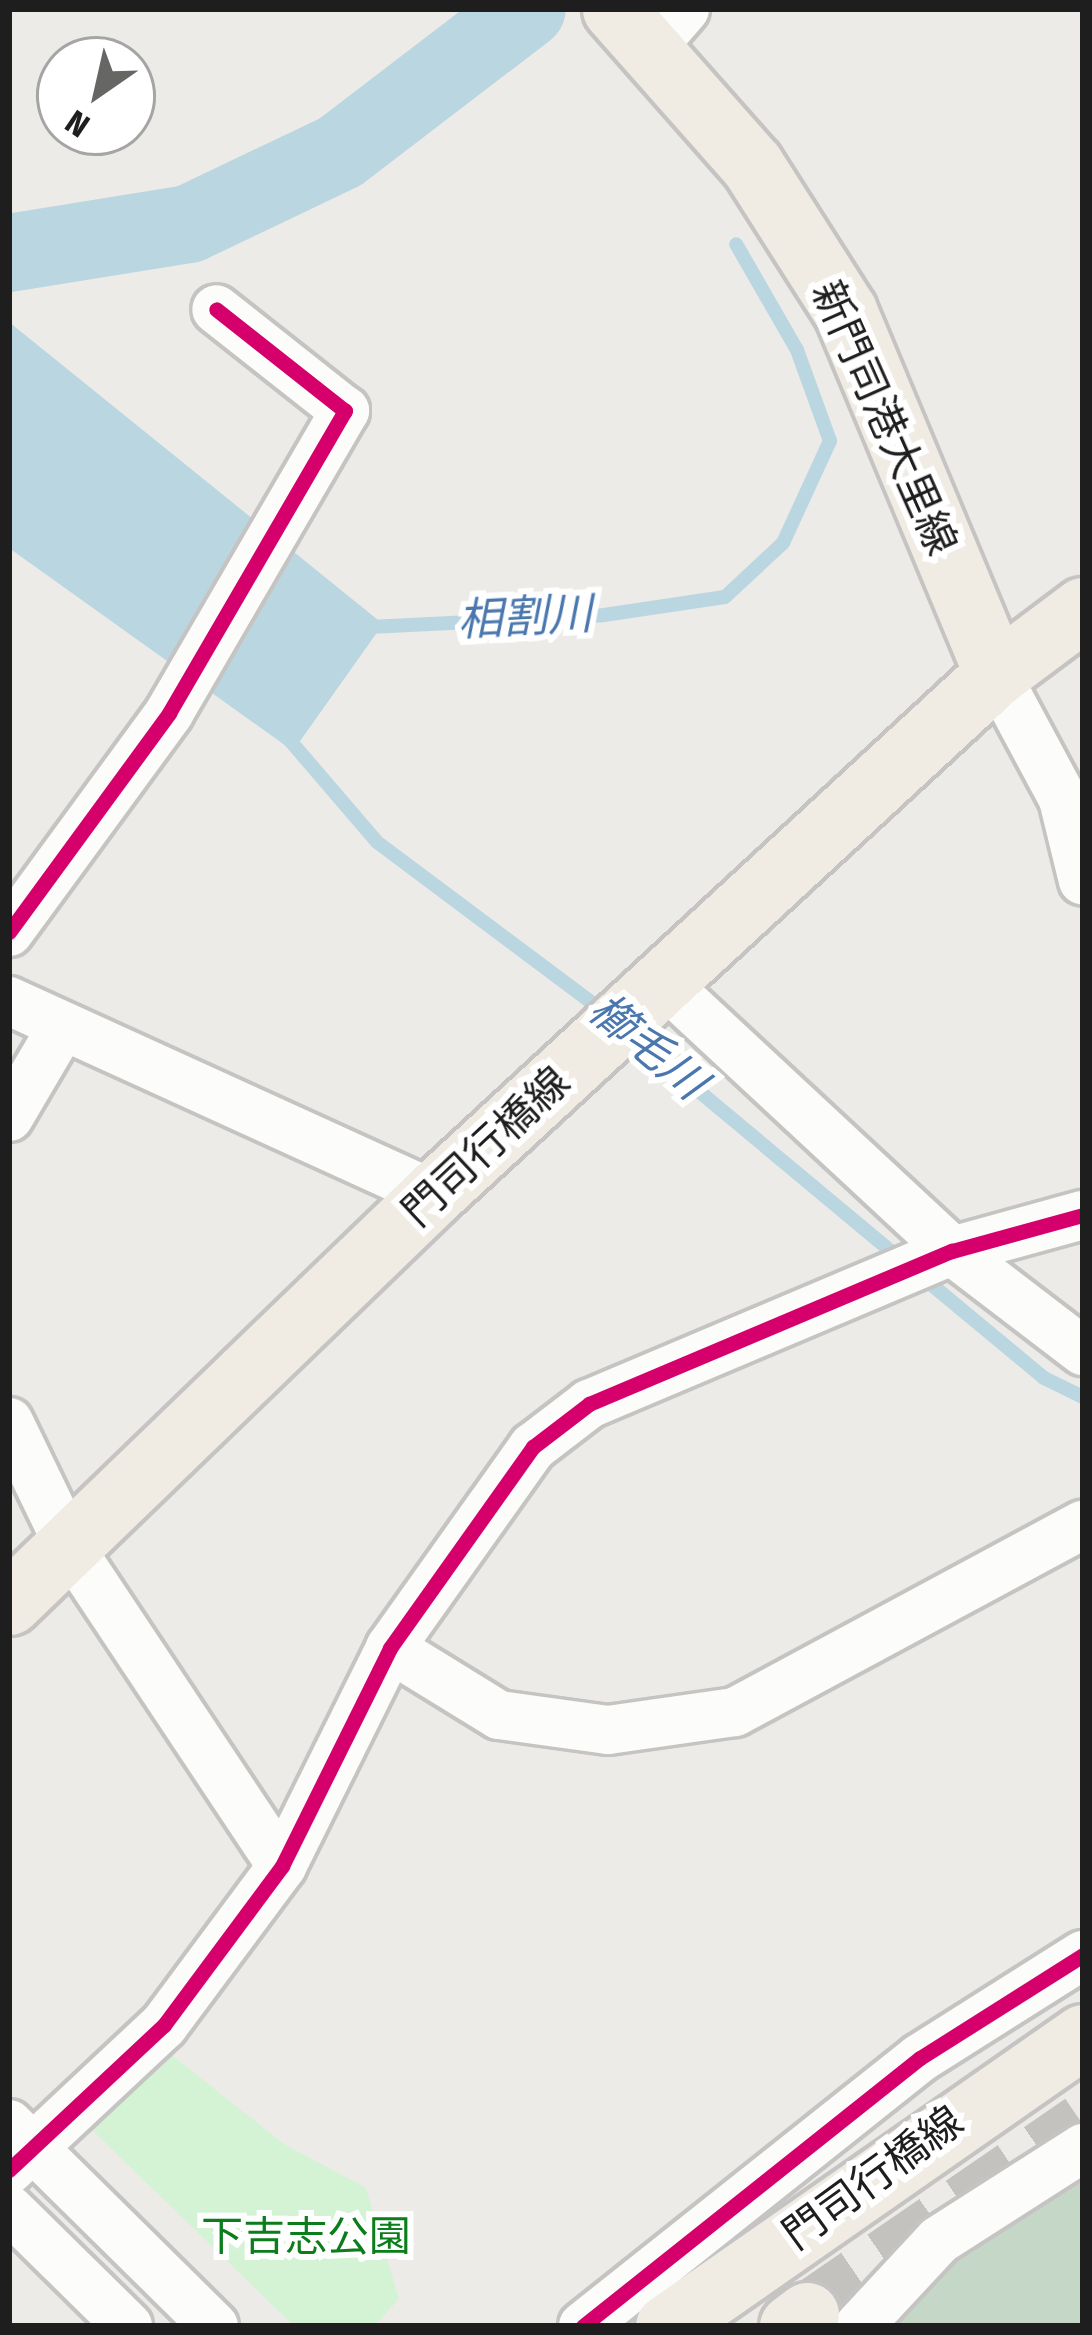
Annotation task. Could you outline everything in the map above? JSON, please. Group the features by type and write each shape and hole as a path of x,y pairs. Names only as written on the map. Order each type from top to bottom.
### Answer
{"main road":[{"name":"新門司港大里線","path":"651,21 752,165 844,311 996,674"},
{"name":"門司行橋線","path":"9,1603 433,1194 996,674 1083,609"},
{"name":"門司行橋線","path":"667,2326 1083,2036"}],"street":[{"path":"9,932 170,713 345,411 216,309"},
{"path":"996,674 1063,799 1083,881"},
{"path":"664,983 952,1251 1083,1351"},
{"path":"9,1001 433,1194"},
{"path":"9,1117 62,1027"},
{"path":"214,2326 18,2148 164,2025 282,1865 390,1648 533,1447 589,1404 952,1251 1083,1215"},
{"path":"9,1422 69,1546 282,1865"},
{"path":"390,1648 499,1715 608,1730 735,1712 1083,1525"},
{"path":"583,2326 903,2071 1083,1955"},
{"path":"819,2322 1083,2148"},
{"path":"9,2209 128,2326"}],"green space":[{"name":"下吉志公園","path":"164,2049 284,2144 366,2188 399,2299 374,2326 294,2326 88,2126"},
{"path":"1083,2181 1083,2326 885,2326 948,2264"}],"water":[{"path":"9,322 383,624 293,751 9,548"}],"waterway":[{"name":"相割川","path":"9,253 189,224 340,152 527,9"},
{"name":"相割川","path":"370,627 604,615 725,597 783,543 830,441 797,350 736,244"},
{"name":"櫛毛川","path":"287,737 377,842 608,1015"},
{"name":"櫛毛川","path":"629,1033 903,1261"},
{"name":"櫛毛川","path":"920,1275 1044,1378 1083,1397"}],"tunnel":[{"path":"807,2314 1083,2124"}],"cycle path":[{"path":"9,932 169,713 345,411 216,309"},
{"path":"9,2170 164,2025 282,1866 390,1648 533,1447 589,1404 952,1251 1083,1215"},
{"path":"583,2326 920,2058 1083,1955"}]}
